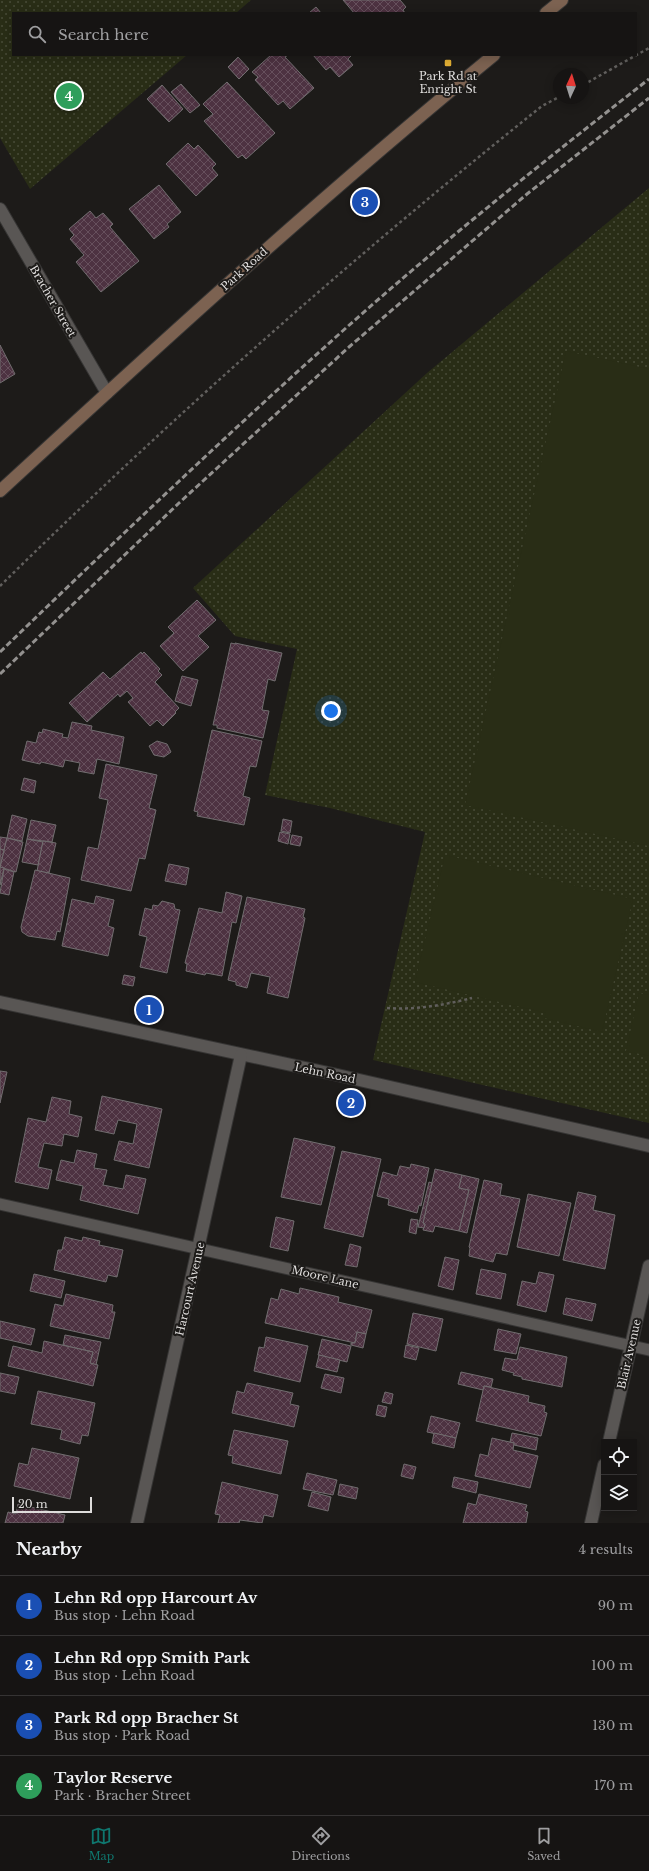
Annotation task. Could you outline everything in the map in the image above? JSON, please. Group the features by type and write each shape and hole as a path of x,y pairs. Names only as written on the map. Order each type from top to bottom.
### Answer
{"main road":[{"path":"547,12 562,0"},
{"name":"Park Road","path":"0,490 330,192 493,56"}],"street":[{"name":"Bracher Street","path":"0,209 106,393"},
{"name":"Lehn Road","path":"0,1002 333,1074 649,1146"},
{"name":"Harcourt Avenue","path":"137,1523 241,1055"},
{"name":"Blair Avenue","path":"610,1439 649,1266"},
{"path":"591,1523 602,1475"}],"lane":[{"name":"Moore Lane","path":"0,1204 649,1350"}],"path":[{"path":"637,55 649,48"},
{"path":"589,82 635,56"},
{"path":"0,586 69,518 181,414 324,285 486,150 542,106 553,100"},
{"path":"387,1008 409,1009 436,1006 472,998"}],"green space":[{"path":"0,0 251,0 237,12 12,12 12,56 186,56 30,189 0,138"},
{"path":"649,188 649,1123 373,1060 425,832 330,808 265,795 297,649 235,636 193,588 427,373"},
{"path":"566,351 649,369 649,846 465,805"},
{"path":"445,855 633,899 602,1032 544,1018 546,1013 415,982"},
{"path":"639,993 649,995 649,1056 626,1051"}],"building":[{"path":"343,0 400,0 406,7 403,10 404,12 353,12"},
{"path":"316,7 320,12 310,12"},
{"path":"270,56 286,56 285,57 314,88 290,109 283,101 278,105 255,80 258,77 252,72"},
{"path":"314,56 351,56 348,59 353,65 339,77 330,67 326,70"},
{"path":"238,57 249,69 239,79 228,67"},
{"path":"227,82 275,133 246,159 242,155 238,158 204,121 213,114 203,104"},
{"path":"181,84 200,105 190,113 171,92"},
{"path":"162,85 183,109 169,122 147,99"},
{"path":"188,143 194,149 198,145 216,164 212,168 218,175 196,196 166,164"},
{"path":"159,185 181,212 167,224 169,227 154,239 129,209"},
{"path":"90,211 96,218 103,213 113,224 110,227 139,261 101,292 76,262 84,255 70,239 74,235 69,229"},
{"path":"0,345 15,374 0,383"},
{"path":"197,600 216,620 198,636 209,647 183,671 160,646 174,633 168,627"},
{"path":"231,643 282,653 275,681 268,679 262,710 269,711 263,738 217,728 217,725 213,725"},
{"path":"141,652 142,654 144,652 160,669 158,671 162,675 155,682 179,708 175,712 176,713 163,726 157,720 150,726 128,702 133,698 127,691 120,697 118,694 87,722 69,703 103,672 110,679"},
{"path":"182,676 198,680 191,706 175,701"},
{"path":"72,722 92,726 91,730 124,737 119,764 97,759 94,774 78,771 80,763 65,760 63,767 41,762 40,764 22,760 27,741 36,743 39,732 42,733 43,729 63,734 62,737 68,738"},
{"path":"212,730 262,741 256,767 250,766 243,796 250,798 244,825 197,816 198,812 194,811"},
{"path":"157,741 167,744 171,752 164,757 154,755 149,746"},
{"path":"106,764 157,775 149,808 156,810 145,859 139,858 131,891 81,880 88,847 98,849 108,800 99,798"},
{"path":"24,778 36,781 34,793 21,790"},
{"path":"12,815 27,819 22,841 7,838"},
{"path":"283,819 292,821 290,833 281,831"},
{"path":"31,820 56,825 52,842 27,839"},
{"path":"280,832 290,834 288,844 278,841"},
{"path":"292,835 302,837 300,846 290,844"},
{"path":"0,837 7,838 4,850 0,849"},
{"path":"7,838 23,842 16,872 0,867"},
{"path":"27,839 43,842 38,865 22,862"},
{"path":"43,841 56,843 49,873 37,871"},
{"path":"0,849 4,850 0,867"},
{"path":"169,864 189,868 186,885 165,881"},
{"path":"0,867 4,868 0,885"},
{"path":"4,869 14,872 9,895 0,893"},
{"path":"35,870 70,878 60,932 57,931 55,940 28,936 22,932 21,927"},
{"path":"226,892 242,896 236,923 232,922 222,976 206,973 205,975 186,971 187,964 185,963 199,908 222,913"},
{"path":"96,896 114,900 108,926 114,928 108,956 62,946 72,899 94,904"},
{"path":"247,897 305,909 303,917 305,918 288,998 267,993 270,977 251,973 247,988 236,985 236,982 228,980"},
{"path":"162,901 174,904 175,909 180,910 167,973 140,967 147,937 139,935 145,908 152,910 153,905 158,906"},
{"path":"124,975 135,977 133,986 122,984"},
{"path":"0,1071 7,1072 0,1103"},
{"path":"102,1096 162,1109 149,1168 114,1160 119,1141 133,1144 137,1124 118,1120 114,1134 95,1130"},
{"path":"52,1097 71,1101 69,1114 82,1117 78,1137 64,1134 62,1146 44,1143 38,1167 52,1170 48,1189 15,1182 28,1118 46,1122"},
{"path":"294,1138 335,1147 321,1205 281,1197"},
{"path":"77,1150 97,1154 94,1168 107,1170 103,1185 123,1189 126,1175 146,1179 138,1214 80,1200 83,1186 56,1180 61,1160 74,1163"},
{"path":"342,1151 381,1159 363,1237 324,1228"},
{"path":"411,1164 429,1168 421,1206 419,1205 417,1213 388,1205 389,1199 377,1196 383,1172 397,1176 400,1166 410,1168"},
{"path":"435,1169 462,1175 459,1188 469,1190 459,1231 435,1226 433,1232 423,1230 425,1224 423,1223"},
{"path":"462,1175 479,1179 467,1233 459,1231 469,1190 459,1188"},
{"path":"484,1180 502,1184 500,1195 520,1199 507,1255 496,1253 493,1262 469,1256 469,1247"},
{"path":"429,1182 432,1183 423,1223 425,1224 424,1228 418,1227"},
{"path":"578,1192 596,1196 593,1210 615,1215 605,1269 563,1260"},
{"path":"528,1194 571,1203 559,1256 517,1247"},
{"path":"276,1217 294,1221 288,1251 270,1247"},
{"path":"411,1219 418,1220 416,1234 409,1232"},
{"path":"65,1237 82,1241 83,1237 100,1241 99,1245 123,1250 117,1277 108,1275 106,1282 54,1270 58,1250 62,1250"},
{"path":"350,1244 361,1247 357,1267 345,1265"},
{"path":"445,1257 459,1260 453,1290 438,1286"},
{"path":"481,1269 506,1274 501,1299 476,1294"},
{"path":"539,1272 554,1275 546,1312 517,1305 522,1281 536,1284"},
{"path":"34,1274 65,1281 61,1298 30,1291"},
{"path":"300,1288 339,1297 338,1302 372,1310 366,1334 357,1332 355,1343 265,1323 271,1298 278,1300 281,1289 299,1294"},
{"path":"66,1294 113,1305 112,1312 115,1312 109,1339 50,1326 55,1304 63,1306"},
{"path":"566,1298 596,1304 592,1321 563,1314"},
{"path":"413,1313 443,1319 436,1351 407,1344"},
{"path":"0,1321 35,1329 31,1345 0,1338"},
{"path":"498,1329 521,1334 516,1354 494,1350"},
{"path":"357,1332 366,1334 363,1348 351,1345 351,1343 355,1343"},
{"path":"65,1335 101,1342 96,1365 90,1363 93,1352 63,1345"},
{"path":"266,1337 308,1346 300,1382 254,1371 259,1347 264,1348"},
{"path":"322,1339 351,1346 347,1362 318,1355"},
{"path":"44,1341 93,1352 90,1363 98,1365 93,1386 8,1366 13,1346 42,1353"},
{"path":"406,1345 419,1348 416,1360 404,1357"},
{"path":"520,1347 567,1357 562,1387 522,1379 522,1377 513,1375 514,1373 502,1370 505,1358 517,1360"},
{"path":"319,1355 340,1360 337,1372 316,1367"},
{"path":"461,1372 493,1379 491,1387 484,1386 483,1390 458,1384"},
{"path":"0,1373 19,1377 15,1394 0,1391"},
{"path":"325,1374 344,1378 341,1393 321,1388"},
{"path":"247,1383 293,1393 290,1404 299,1406 294,1427 232,1413 237,1391 244,1393"},
{"path":"484,1386 529,1396 528,1402 545,1406 544,1412 547,1413 541,1436 476,1421"},
{"path":"38,1391 95,1403 88,1436 82,1435 80,1444 60,1439 62,1430 31,1424"},
{"path":"385,1392 393,1394 391,1404 382,1402"},
{"path":"378,1405 387,1407 385,1417 376,1415"},
{"path":"431,1416 460,1423 456,1438 427,1432"},
{"path":"234,1430 288,1441 281,1474 232,1463 233,1456 228,1455"},
{"path":"434,1433 456,1438 454,1448 432,1443"},
{"path":"512,1433 538,1438 536,1450 514,1445 514,1443 510,1442"},
{"path":"492,1438 514,1443 513,1450 538,1456 530,1488 475,1476 480,1454 488,1456"},
{"path":"32,1448 79,1458 70,1499 14,1486 19,1463 28,1465"},
{"path":"404,1464 416,1467 413,1479 401,1476"},
{"path":"307,1473 337,1480 333,1495 303,1489"},
{"path":"454,1477 478,1482 476,1493 452,1487"},
{"path":"222,1482 278,1495 273,1517 264,1515 262,1523 240,1520 239,1523 218,1523 220,1515 215,1514"},
{"path":"340,1484 358,1488 356,1499 338,1495"},
{"path":"312,1492 331,1497 328,1511 308,1506"},
{"path":"479,1494 527,1505 525,1511 528,1512 526,1523 463,1523 468,1503 476,1505"},
{"path":"18,1504 65,1515 63,1523 5,1523 8,1512 16,1514"}],"railway":[{"path":"0,652 209,453 375,303 491,205 649,79"},
{"path":"0,674 179,503 349,347 527,194 649,98"}],"place":[{"name":"Park Rd at Enright St","path":"448,63"},
{"name":"Taylor Reserve","path":"69,96"},
{"name":"Park Rd opp Bracher St","path":"365,202"},
{"name":"Lehn Rd opp Harcourt Av","path":"149,1010"},
{"name":"Lehn Rd opp Smith Park","path":"351,1103"}]}
